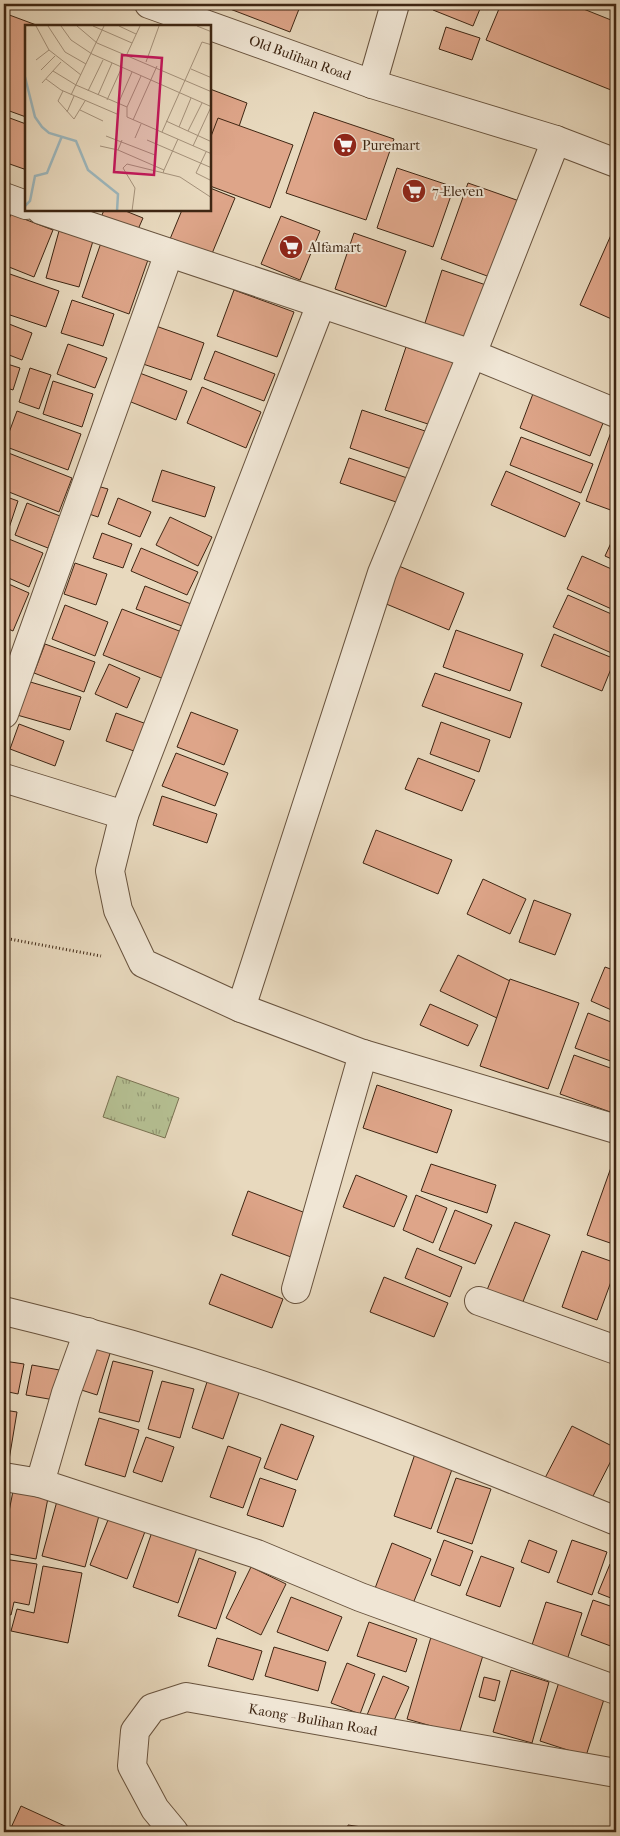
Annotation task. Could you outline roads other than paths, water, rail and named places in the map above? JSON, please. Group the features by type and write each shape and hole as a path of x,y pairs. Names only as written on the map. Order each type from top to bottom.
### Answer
{"street":[{"name":"Old Bulihan Road","path":"149,4 208,25"},
{"path":"372,84 395,4"},
{"name":"Old Bulihan Road","path":"211,26 372,84 556,140 616,163"},
{"path":"242,1008 382,573 472,354 556,140"},
{"path":"4,197 25,205"},
{"path":"45,211 472,354 616,413"},
{"path":"4,714 169,253"},
{"path":"321,304 124,815 110,872 118,910 143,964 242,1008 363,1054 616,1129"},
{"path":"4,778 124,815"},
{"path":"296,1289 363,1054"},
{"path":"479,1301 616,1350"},
{"path":"4,1311 88,1332 275,1390 412,1440 614,1520"},
{"path":"40,1483 66,1393 88,1332"},
{"path":"4,1477 40,1483 257,1554 360,1597 616,1690"},
{"name":"Kaong - Bulihan Road","path":"174,1832 155,1809 132,1766 135,1731 152,1708 186,1697 616,1773"}],"place":[{"name":"Puremart","path":"345,145"},
{"name":"7-Eleven","path":"414,191"},
{"name":"Alfamart","path":"291,247"}]}
